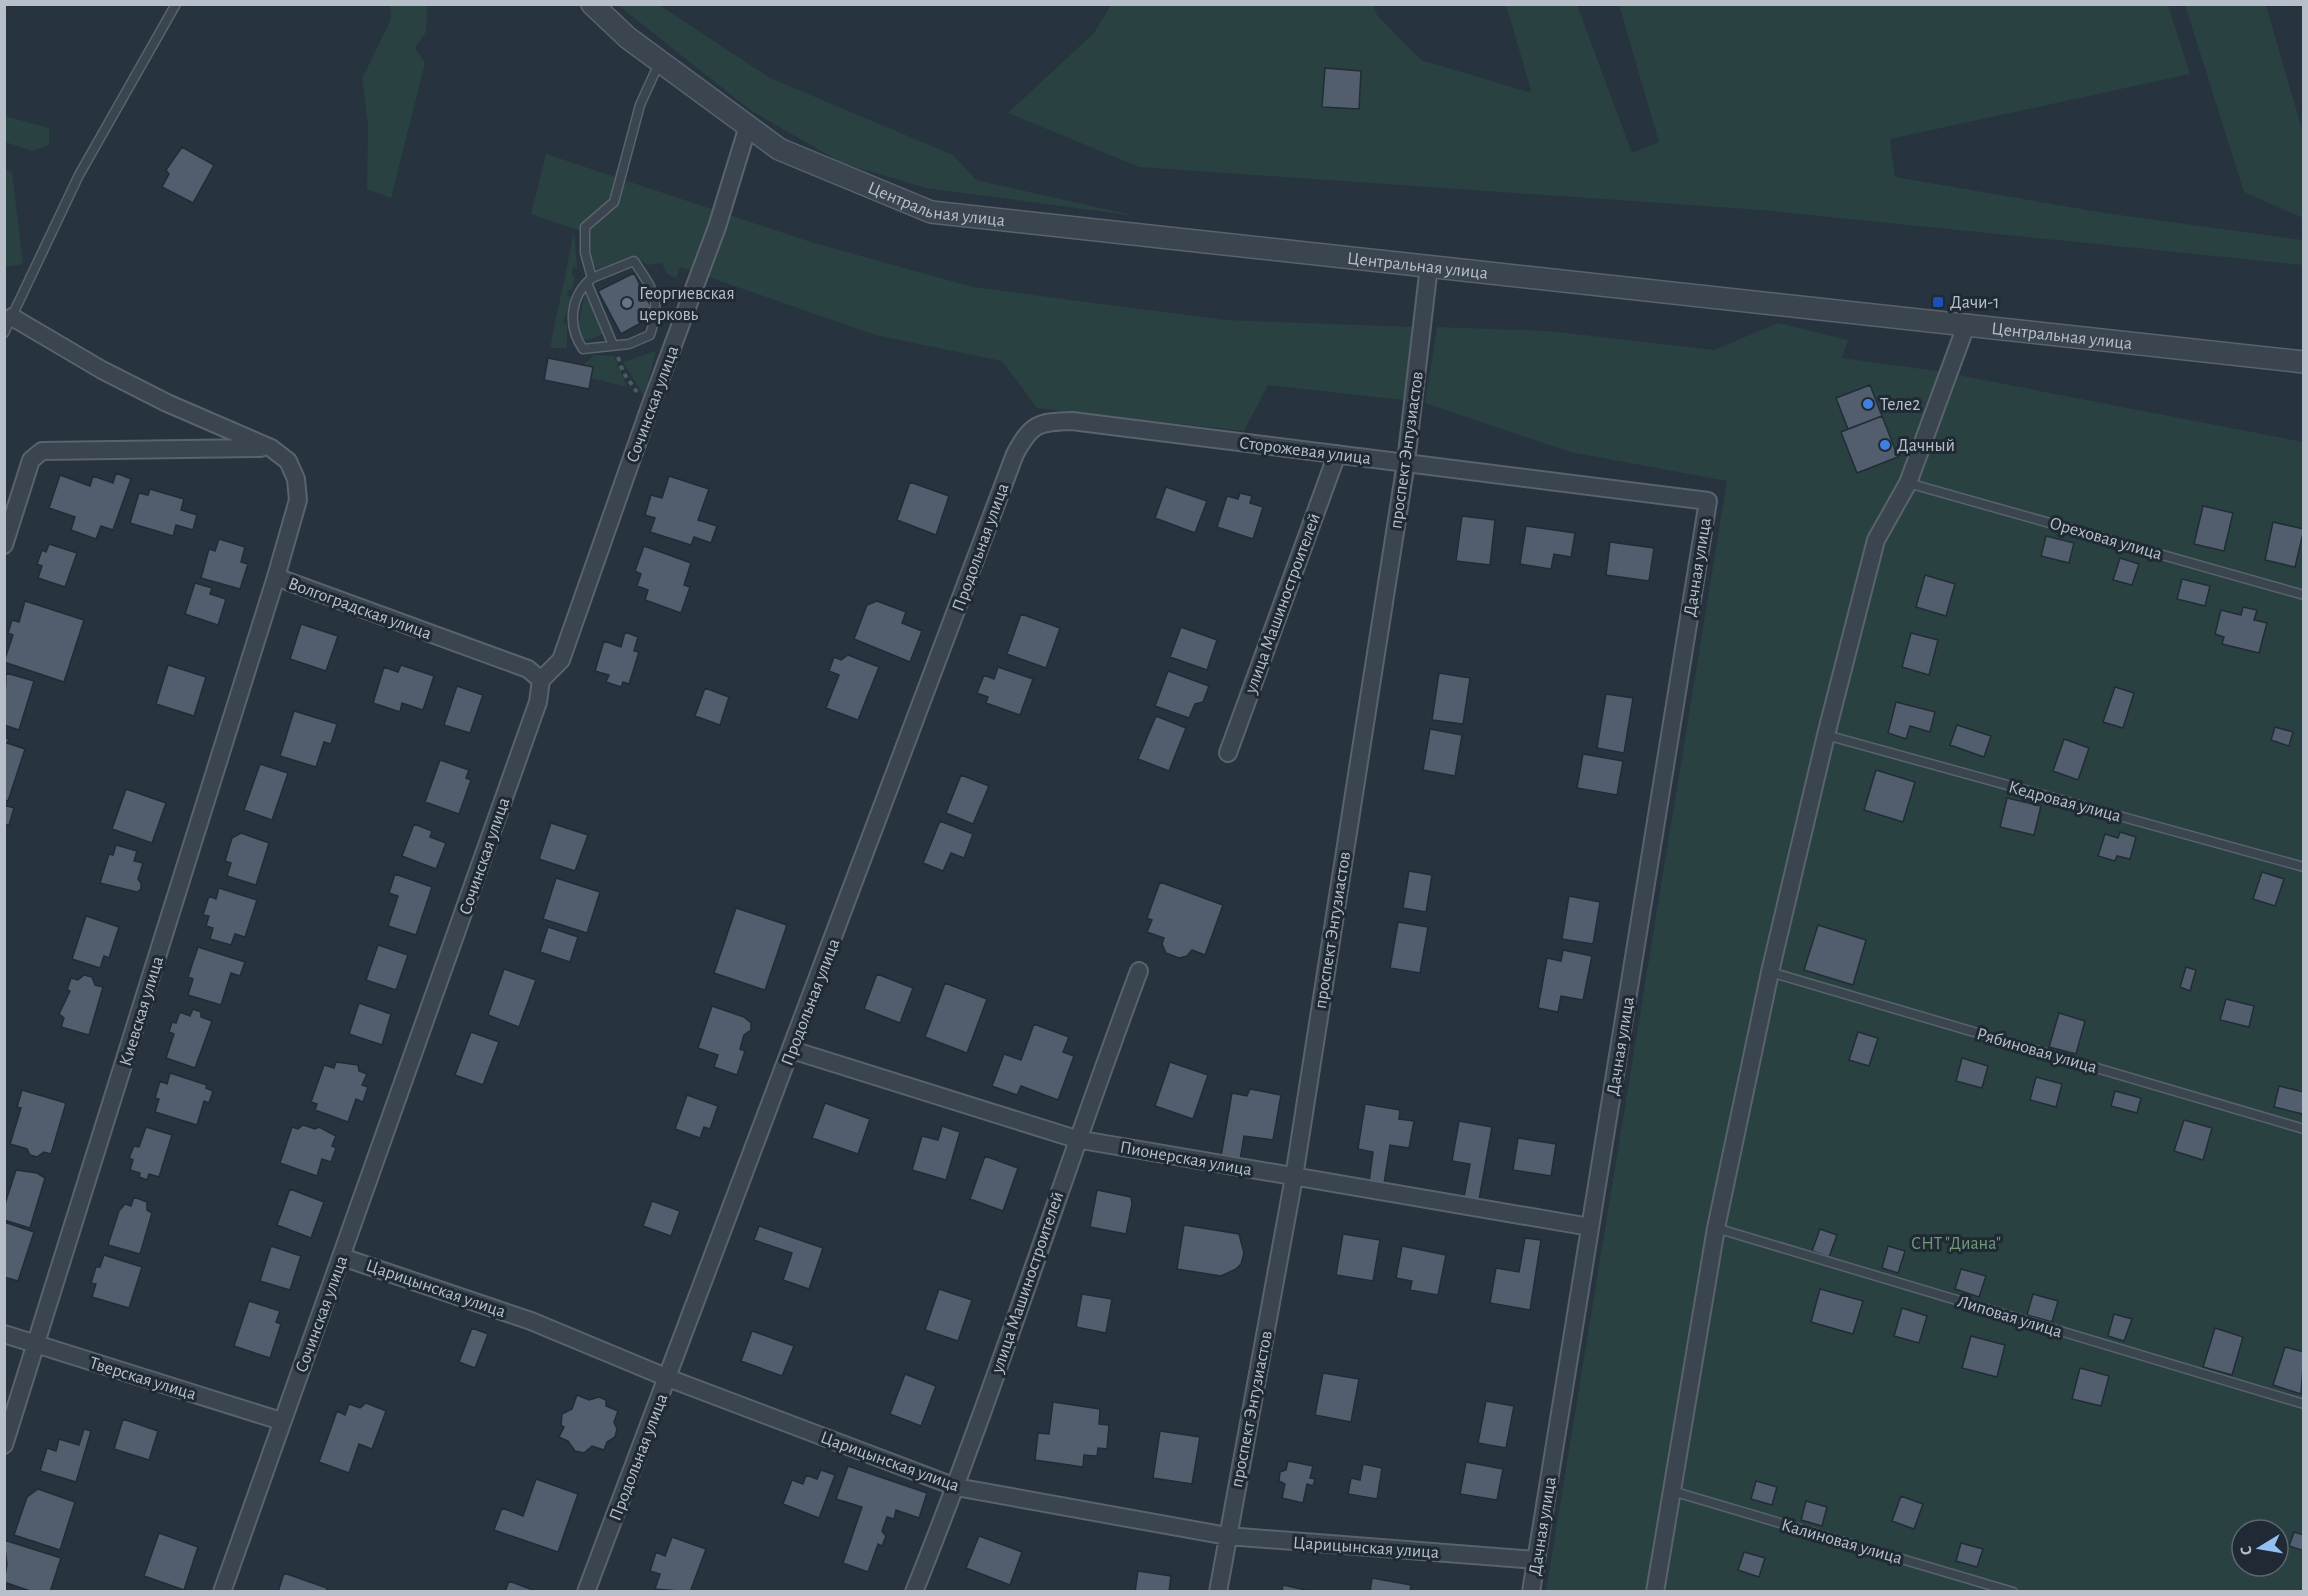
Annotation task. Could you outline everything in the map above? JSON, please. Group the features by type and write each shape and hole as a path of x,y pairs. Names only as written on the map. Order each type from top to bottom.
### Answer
{"street":[{"name":"Центральная улица","path":"592,4 628,38 779,149 931,212 1967,323 2304,362"},
{"name":"Сочинская улица","path":"222,1592 538,702 541,680 561,660 651,404 717,227 748,126"},
{"name":"проспект Энтузиастов","path":"1218,1592 1294,1177 1406,462 1429,266"},
{"name":"Волгоградская улица","path":"12,317 102,370 167,403 271,448 288,461 296,479 298,500 276,577 528,669 541,680"},
{"path":"1654,1592 1716,1228 1770,972 1826,735 1876,540 1908,483 1967,323"},
{"name":"Сторожевая улица","path":"1044,422 1072,421 1708,501"},
{"name":"Продольная улица","path":"586,1592 1015,454 1028,430 1044,422"},
{"path":"4,545 31,460 42,452 271,448"},
{"name":"улица Машиностроителей","path":"1228,753 1337,454"},
{"name":"Дачная улица","path":"1531,1592 1708,501"},
{"name":"Киевская улица","path":"4,1445 276,577"},
{"name":"улица Машиностроителей","path":"914,1592 956,1487 1077,1139 1139,971"},
{"name":"Пионерская улица","path":"792,1050 1077,1139 1590,1227"},
{"name":"Царицынская улица","path":"342,1257 531,1321 668,1378 956,1487 1227,1536 1536,1560"},
{"name":"Тверская улица","path":"4,1334 281,1421"}],"lane":[{"path":"4,333 79,175 176,4"},
{"path":"613,345 590,280 585,253 585,227 614,202 640,105 660,61"},
{"path":"634,261 655,293 657,313 650,335 629,344 583,349 574,336 573,311 580,288 590,280 634,261"},
{"name":"Ореховая улица","path":"1908,483 2304,595"},
{"name":"Кедровая улица","path":"1826,735 2304,867"},
{"name":"Рябиновая улица","path":"1770,972 2304,1129"},
{"name":"Липовая улица","path":"1716,1228 2304,1404"},
{"name":"Калиновая улица","path":"1672,1491 2013,1592"}],"path":[{"path":"613,345 623,372 632,386 643,400 651,404"}],"green space":[{"path":"390,5 427,5 426,32 415,48 425,63 391,198 367,189 368,124 362,79 391,19"},
{"path":"618,5 659,5 770,78 953,155 976,180 1136,216 926,188 842,163 750,110"},
{"path":"1111,5 1373,5 1377,15 1421,60 1532,93 1506,5 1577,5 1632,153 1659,142 1619,5 2168,5 2190,74 1890,139 1895,177 2105,213 2303,240 2303,265 1762,210 1139,167 1008,113 1094,33"},
{"path":"2185,5 2266,5 2303,133 2303,218 2244,192"},
{"path":"5,116 49,128 49,145 32,151 5,142"},
{"path":"546,154 814,243 973,287 1225,320 1415,327 1403,400 1268,385 1244,431 1037,408 1002,361 875,335 680,267 676,278 667,274 662,263 647,265 636,256 597,270 591,258 589,234 531,214"},
{"path":"5,170 12,172 23,264 5,267"},
{"path":"574,232 577,268 573,267 572,275 575,277 572,291 568,290 567,296 572,297 563,322 567,325 567,348 550,348"},
{"path":"585,292 603,334 589,340 583,339 579,332"},
{"name":"СНТ \"Диана\"","path":"1778,323 1848,340 1842,358 1937,371 2303,442 2303,1591 1546,1591 1727,481 1570,452 1425,403 1437,327 1549,331 1714,350"},
{"path":"656,351 644,396 623,362"},
{"path":"594,355 614,356 627,387 591,378 593,367 583,365"}],"building":[{"path":"1325,68 1361,71 1359,109 1322,107"},
{"path":"182,147 214,165 193,203 162,187 169,174 166,170"},
{"name":"Георгиевская церковь","path":"634,273 655,315 621,334 598,291"},
{"path":"548,358 593,367 589,389 544,380"},
{"path":"1870,385 1882,416 1848,429 1836,398"},
{"path":"1882,416 1898,457 1857,473 1841,432"},
{"path":"116,473 131,479 113,530 101,526 96,539 71,530 75,517 49,508 60,475 90,486 93,476 113,483"},
{"path":"669,476 709,489 698,520 717,526 711,543 694,537 691,545 650,532 655,518 645,515 651,495 662,498"},
{"path":"910,482 949,496 936,535 897,520"},
{"path":"1166,487 1207,501 1195,533 1155,518"},
{"path":"150,489 184,499 181,510 197,515 193,530 176,525 173,536 130,523 139,493 148,495"},
{"path":"1240,493 1252,496 1250,503 1263,507 1253,539 1217,527 1227,496 1238,499"},
{"path":"2203,506 2233,513 2224,551 2194,544"},
{"path":"1462,516 1495,520 1490,565 1456,561"},
{"path":"2273,522 2304,529 2295,567 2265,560"},
{"path":"1526,526 1575,533 1571,557 1554,554 1551,569 1520,564"},
{"path":"2046,536 2074,543 2069,563 2041,556"},
{"path":"219,539 245,547 241,562 248,564 240,589 201,578 209,549 215,551"},
{"path":"1610,542 1654,548 1649,581 1606,575"},
{"path":"49,544 77,553 65,587 38,578 42,566 37,564 42,550 46,552"},
{"path":"644,546 691,563 684,585 690,587 681,613 645,600 648,590 637,586 641,574 635,571"},
{"path":"2120,558 2139,564 2132,585 2113,580"},
{"path":"1925,575 1955,584 1946,616 1916,607"},
{"path":"2182,579 2210,586 2205,606 2177,599"},
{"path":"195,583 212,588 210,594 226,599 218,625 185,614"},
{"path":"25,601 84,620 64,682 4,662 13,635 8,633 12,620 19,622"},
{"path":"877,601 906,612 902,623 922,631 910,662 854,639 867,605"},
{"path":"2243,607 2257,610 2254,620 2267,623 2259,653 2222,644 2224,637 2215,634 2221,610 2241,615"},
{"path":"1021,614 1060,628 1046,668 1007,654"},
{"path":"301,624 338,636 326,671 290,659"},
{"path":"1181,627 1217,640 1207,670 1170,657"},
{"path":"625,632 638,637 634,651 639,652 629,684 623,682 621,687 606,682 609,675 595,671 604,641 621,647"},
{"path":"1911,633 1938,640 1929,675 1902,667"},
{"path":"848,655 879,667 858,720 826,708 839,675 829,671 834,657 841,660"},
{"path":"168,665 206,677 194,716 156,704"},
{"path":"401,665 434,676 423,710 402,703 400,712 373,703 384,667 398,672"},
{"path":"998,667 1033,679 1020,715 986,703 988,697 977,693 984,675 994,679"},
{"path":"1168,671 1209,686 1203,702 1195,704 1189,718 1155,706"},
{"path":"6,673 34,681 19,730 4,725"},
{"path":"1439,673 1470,678 1463,724 1432,720"},
{"path":"457,686 483,695 470,733 444,725"},
{"path":"2115,687 2134,693 2123,728 2103,722"},
{"path":"705,688 729,697 720,725 695,716"},
{"path":"1606,694 1633,698 1624,753 1597,748"},
{"path":"1896,702 1935,712 1930,732 1910,726 1906,739 1888,733"},
{"path":"294,711 337,724 331,744 324,742 316,767 280,756"},
{"path":"1156,716 1186,728 1169,771 1138,759"},
{"path":"1957,725 1991,736 1984,757 1950,745"},
{"path":"2275,727 2293,732 2289,746 2271,740"},
{"path":"1430,729 1462,735 1455,776 1423,770"},
{"path":"4,737 9,739 7,743 25,749 8,801 4,800"},
{"path":"2064,739 2089,748 2078,780 2053,771"},
{"path":"1583,754 1623,761 1617,795 1577,788"},
{"path":"440,760 469,770 466,778 471,780 459,814 425,802"},
{"path":"260,764 288,773 272,820 244,810"},
{"path":"1876,770 1915,782 1903,822 1864,810"},
{"path":"961,775 989,786 973,824 946,813"},
{"path":"126,789 166,803 152,843 112,829"},
{"path":"2007,798 2041,806 2034,835 2000,827"},
{"path":"4,805 14,808 9,825 4,824"},
{"path":"940,821 973,834 964,858 951,853 943,871 923,863"},
{"path":"551,823 588,835 575,871 539,859"},
{"path":"414,824 432,831 430,837 446,843 436,869 402,856"},
{"path":"2120,832 2136,837 2130,859 2117,856 2115,861 2098,856 2105,834 2118,838"},
{"path":"241,833 269,843 256,885 227,876 231,863 225,861 232,838"},
{"path":"116,845 137,851 134,861 143,863 138,879 141,889 137,892 100,883 109,854 113,855"},
{"path":"1409,871 1432,875 1426,912 1403,908"},
{"path":"2262,872 2284,879 2275,906 2253,899"},
{"path":"395,874 432,887 416,935 388,926 398,896 389,893"},
{"path":"556,878 600,892 587,933 543,919"},
{"path":"1160,882 1223,905 1205,955 1192,950 1187,956 1179,958 1166,953 1162,944 1164,938 1147,932 1152,920 1147,918"},
{"path":"219,888 257,900 245,937 235,934 231,945 210,939 213,928 206,926 209,916 203,915 209,896 216,899"},
{"path":"1569,896 1600,902 1593,944 1562,939"},
{"path":"736,908 787,925 765,990 714,973"},
{"path":"86,916 119,927 109,958 104,956 100,968 72,959"},
{"path":"1398,922 1428,927 1420,973 1390,968"},
{"path":"1818,925 1866,940 1853,985 1804,970"},
{"path":"548,927 578,937 570,962 540,952"},
{"path":"378,945 408,955 396,990 366,980"},
{"path":"198,947 245,962 240,976 231,973 221,1005 188,995 193,979 188,977"},
{"path":"1563,950 1592,956 1583,1000 1561,996 1558,1012 1538,1008 1547,958 1561,961"},
{"path":"2186,967 2196,970 2190,991 2180,987"},
{"path":"504,969 536,980 519,1027 488,1015"},
{"path":"877,974 913,988 900,1023 864,1009"},
{"path":"84,975 92,977 95,985 103,987 89,1035 61,1027 64,1018 59,1014 70,991 67,990 71,978 78,980"},
{"path":"945,983 987,999 967,1053 925,1037"},
{"path":"2226,999 2254,1006 2249,1027 2220,1020"},
{"path":"359,1003 391,1014 382,1045 349,1034"},
{"path":"712,1006 744,1017 751,1023 751,1030 744,1035 740,1049 745,1051 737,1075 714,1067 718,1055 698,1048"},
{"path":"193,1009 201,1012 201,1017 212,1021 195,1068 166,1058 174,1034 169,1032 172,1022 176,1023 180,1012 190,1016"},
{"path":"2059,1013 2085,1021 2076,1054 2049,1047"},
{"path":"1034,1024 1069,1037 1063,1052 1074,1056 1058,1100 1021,1086 1017,1095 992,1086 1004,1054 1021,1060"},
{"path":"471,1032 499,1042 483,1085 455,1075"},
{"path":"1858,1032 1878,1038 1869,1066 1849,1060"},
{"path":"1962,1058 1988,1066 1982,1088 1956,1081"},
{"path":"336,1062 358,1065 359,1071 367,1074 362,1085 368,1087 363,1102 356,1099 348,1122 315,1110 317,1104 311,1102 324,1065 334,1068"},
{"path":"1170,1062 1208,1075 1193,1119 1155,1106"},
{"path":"170,1073 207,1085 206,1088 213,1091 209,1103 204,1101 197,1125 155,1112 159,1099 155,1098 160,1081 167,1084"},
{"path":"2036,1077 2062,1084 2056,1107 2030,1100"},
{"path":"2279,1086 2304,1092 2303,1114 2274,1107"},
{"path":"1250,1089 1281,1095 1273,1140 1244,1136 1240,1160 1221,1156 1232,1093 1247,1096"},
{"path":"22,1090 66,1103 51,1154 44,1152 37,1157 30,1155 27,1149 10,1144 21,1108 17,1107"},
{"path":"2115,1091 2141,1098 2137,1113 2111,1106"},
{"path":"687,1095 718,1106 710,1129 704,1127 700,1138 675,1129"},
{"path":"825,1103 870,1119 858,1154 812,1138"},
{"path":"1365,1104 1400,1110 1399,1119 1414,1121 1409,1148 1390,1145 1384,1184 1369,1182 1373,1152 1358,1149"},
{"path":"2184,1120 2212,1128 2203,1160 2174,1151"},
{"path":"1459,1121 1492,1127 1479,1200 1464,1197 1470,1164 1452,1161"},
{"path":"303,1125 315,1129 319,1127 336,1136 332,1146 336,1148 331,1162 322,1159 317,1176 280,1163 292,1127 298,1129"},
{"path":"942,1126 960,1132 946,1180 912,1170 922,1136 938,1140"},
{"path":"146,1127 172,1135 159,1177 149,1174 147,1180 139,1177 140,1173 130,1170 133,1160 129,1158 134,1146 139,1147"},
{"path":"1518,1138 1556,1144 1551,1176 1513,1170"},
{"path":"985,1156 1018,1168 1003,1211 970,1199"},
{"path":"16,1170 37,1173 45,1178 30,1228 4,1220 4,1207"},
{"path":"290,1189 324,1202 311,1238 277,1225"},
{"path":"1097,1190 1131,1197 1132,1204 1126,1234 1090,1227"},
{"path":"134,1197 147,1202 147,1210 152,1213 140,1254 108,1245 119,1211 125,1204 131,1206"},
{"path":"652,1201 680,1211 671,1236 643,1226"},
{"path":"4,1222 34,1232 18,1281 4,1277"},
{"path":"1184,1225 1239,1234 1244,1253 1241,1264 1221,1276 1177,1269"},
{"path":"759,1226 823,1248 809,1289 783,1280 792,1253 754,1240"},
{"path":"1820,1229 1837,1235 1829,1257 1812,1251"},
{"path":"1343,1234 1380,1240 1373,1281 1336,1275"},
{"path":"1525,1238 1541,1240 1530,1310 1490,1303 1496,1268 1519,1272"},
{"path":"271,1246 301,1256 290,1290 260,1281"},
{"path":"1402,1246 1446,1255 1438,1295 1410,1290 1412,1281 1396,1278"},
{"path":"1888,1246 1905,1251 1898,1273 1882,1268"},
{"path":"104,1255 142,1267 129,1308 92,1297 96,1284 91,1283 96,1267 100,1267"},
{"path":"1961,1269 1986,1276 1979,1297 1955,1289"},
{"path":"939,1289 972,1300 958,1341 925,1330"},
{"path":"1820,1289 1863,1301 1853,1334 1811,1322"},
{"path":"1082,1294 1112,1299 1106,1333 1076,1327"},
{"path":"2033,1294 2058,1301 2052,1322 2027,1315"},
{"path":"249,1301 280,1311 276,1322 281,1324 270,1358 234,1346"},
{"path":"1902,1308 1927,1316 1919,1343 1894,1336"},
{"path":"2114,1314 2132,1319 2124,1341 2108,1336"},
{"path":"472,1328 488,1334 475,1368 459,1362"},
{"path":"2215,1328 2243,1337 2232,1375 2203,1367"},
{"path":"752,1331 794,1346 782,1376 741,1361"},
{"path":"1971,1336 2005,1345 1997,1377 1962,1368"},
{"path":"2285,1347 2304,1352 2301,1394 2273,1385"},
{"path":"2080,1368 2109,1376 2101,1406 2072,1399"},
{"path":"1323,1373 1359,1379 1351,1422 1315,1415"},
{"path":"905,1374 936,1386 921,1426 890,1414"},
{"path":"577,1395 589,1400 599,1397 606,1400 606,1406 618,1411 614,1422 617,1429 615,1437 607,1442 604,1450 592,1446 584,1453 575,1451 568,1441 559,1437 564,1427 561,1425 562,1414 572,1409"},
{"path":"1486,1401 1514,1406 1506,1448 1478,1443"},
{"path":"1053,1402 1100,1409 1099,1424 1109,1425 1107,1449 1098,1448 1097,1456 1084,1455 1083,1467 1035,1460 1038,1433 1049,1434"},
{"path":"366,1403 386,1411 372,1449 359,1444 349,1473 319,1462 337,1411 345,1415 349,1404 360,1408"},
{"path":"123,1419 158,1431 149,1460 114,1449"},
{"path":"84,1429 91,1431 76,1482 40,1471 47,1448 56,1451 59,1439 79,1445"},
{"path":"1160,1431 1200,1437 1192,1484 1153,1478"},
{"path":"1288,1461 1313,1466 1310,1478 1315,1479 1313,1486 1307,1484 1303,1503 1282,1498 1285,1484 1279,1481 1280,1472 1286,1470"},
{"path":"1466,1462 1503,1469 1497,1500 1460,1494"},
{"path":"1363,1464 1382,1468 1377,1499 1348,1494 1351,1478 1360,1480"},
{"path":"848,1466 927,1493 919,1518 896,1510 894,1519 887,1517 882,1531 886,1536 882,1546 878,1544 868,1572 843,1563 862,1507 836,1499"},
{"path":"821,1470 835,1475 819,1518 783,1504 792,1480 803,1484 806,1475 817,1479"},
{"path":"536,1479 578,1494 558,1552 494,1530 502,1508 523,1516"},
{"path":"1756,1481 1777,1487 1772,1505 1751,1499"},
{"path":"38,1489 75,1502 60,1550 14,1535 27,1497"},
{"path":"1901,1496 1923,1504 1914,1529 1892,1521"},
{"path":"1806,1501 1827,1507 1822,1526 1801,1520"},
{"path":"2294,1532 2304,1535 2304,1551 2290,1546"},
{"path":"159,1533 198,1547 184,1590 144,1576"},
{"path":"979,1536 1022,1552 1010,1585 966,1568"},
{"path":"672,1537 706,1549 690,1592 655,1589 660,1574 650,1571 656,1552 665,1556"},
{"path":"4,1540 61,1558 50,1592 33,1592 4,1582 7,1564"},
{"path":"1961,1543 1983,1549 1977,1567 1956,1561"},
{"path":"1744,1552 1765,1558 1759,1577 1738,1570"},
{"path":"1138,1571 1171,1576 1169,1592 1135,1592"},
{"path":"284,1573 327,1588 326,1592 278,1592"},
{"path":"1372,1578 1411,1585 1410,1592 1370,1592"},
{"path":"509,1581 538,1592 505,1592"},
{"path":"1283,1585 1315,1592 1282,1592"}],"place":[{"name":"Дачи-1","path":"1938,302"},
{"name":"Георгиевская церковь","path":"627,303"},
{"name":"Теле2","path":"1868,404"},
{"name":"Дачный","path":"1885,445"}]}
